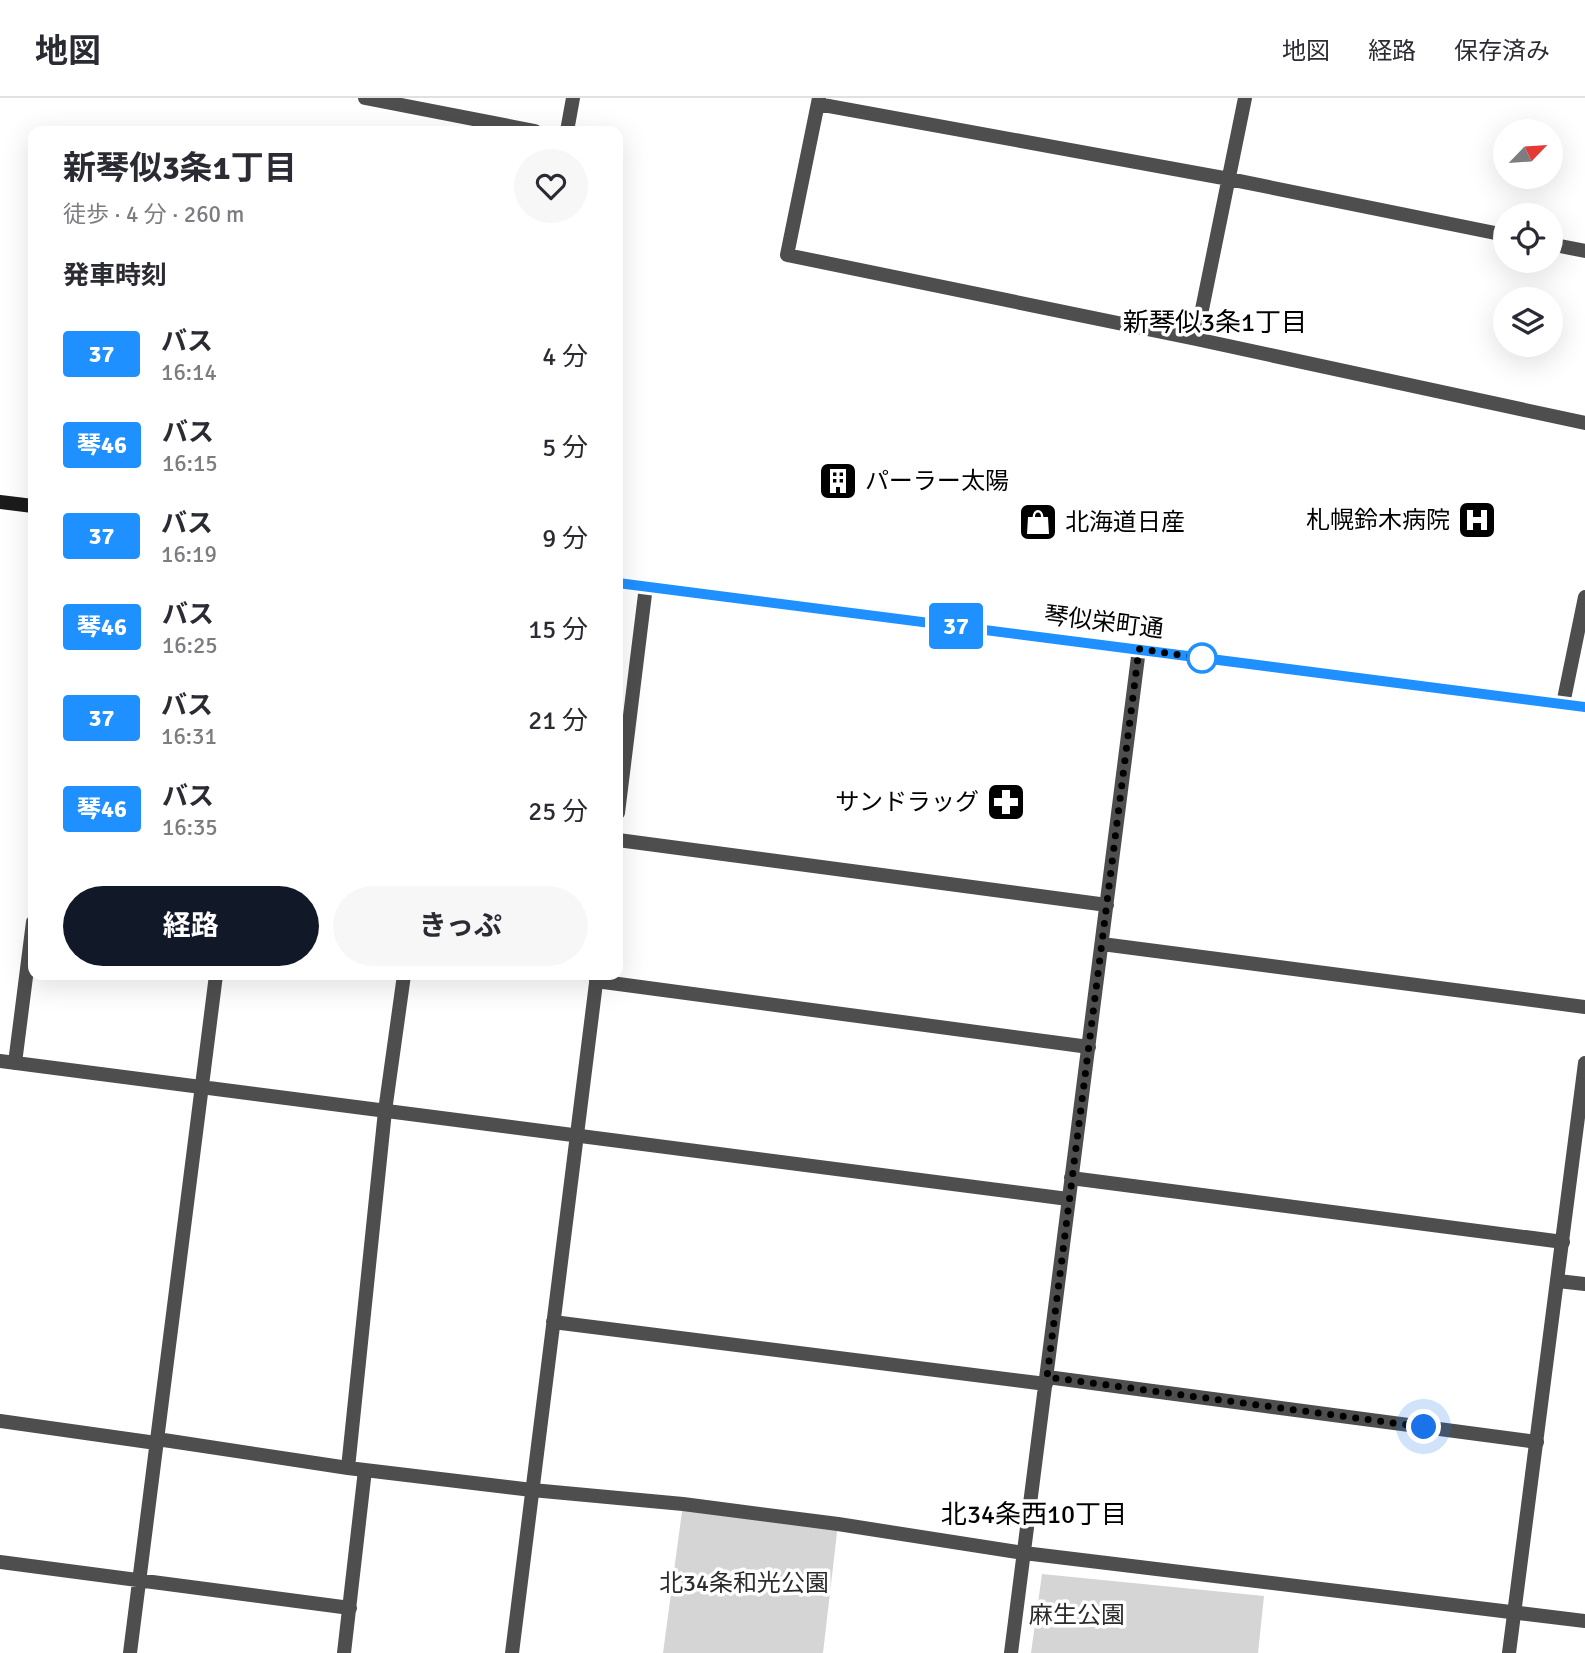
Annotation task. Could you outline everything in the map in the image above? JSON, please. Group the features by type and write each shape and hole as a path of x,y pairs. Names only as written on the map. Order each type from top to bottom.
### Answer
{"main road":[{"path":"0,502 28,505"},
{"name":"琴似栄町通","path":"623,584 1585,707"}],"street":[{"path":"365,98 509,126"},
{"path":"568,126 573,98"},
{"path":"1196,338 1245,98"},
{"path":"1493,233 819,101 786,256 1196,338 1585,423"},
{"path":"1563,247 1585,251"},
{"path":"623,772 646,586"},
{"path":"1563,704 1585,597"},
{"path":"1011,1653 1139,649"},
{"path":"623,841 1107,905"},
{"path":"1102,943 1585,1007"},
{"path":"28,949 7,1062 1068,1199"},
{"path":"130,1653 215,980"},
{"path":"348,1468 385,1111 403,980"},
{"path":"512,1653 597,980"},
{"path":"611,980 1089,1047"},
{"path":"1510,1653 1585,1063"},
{"path":"1071,1178 1563,1242"},
{"path":"1558,1281 1585,1284"},
{"path":"553,1322 1537,1442"},
{"path":"0,1421 348,1468 532,1490 683,1504 825,1522 1024,1553 1585,1621"},
{"path":"344,1653 365,1469"},
{"path":"0,1562 139,1578 350,1608"}],"green space":[{"name":"北34条和光公園","path":"683,1504 838,1524 823,1653 663,1653"},
{"name":"麻生公園","path":"1042,1574 1264,1596 1258,1653 1031,1653"}],"bus line":[{"name":"37","path":"623,584 1585,707"}],"place":[{"name":"パーラー太陽","path":"838,481"},
{"name":"札幌鈴木病院","path":"1477,520"},
{"name":"北海道日産","path":"1038,522"},
{"name":"サンドラッグ","path":"1006,802"}],"district":[{"name":"新琴似3条1丁目","path":"1215,323"},
{"name":"北34条西10丁目","path":"1034,1515"}],"route":[{"path":"1202,658 1139,649 1047,1377 1424,1427"}]}
